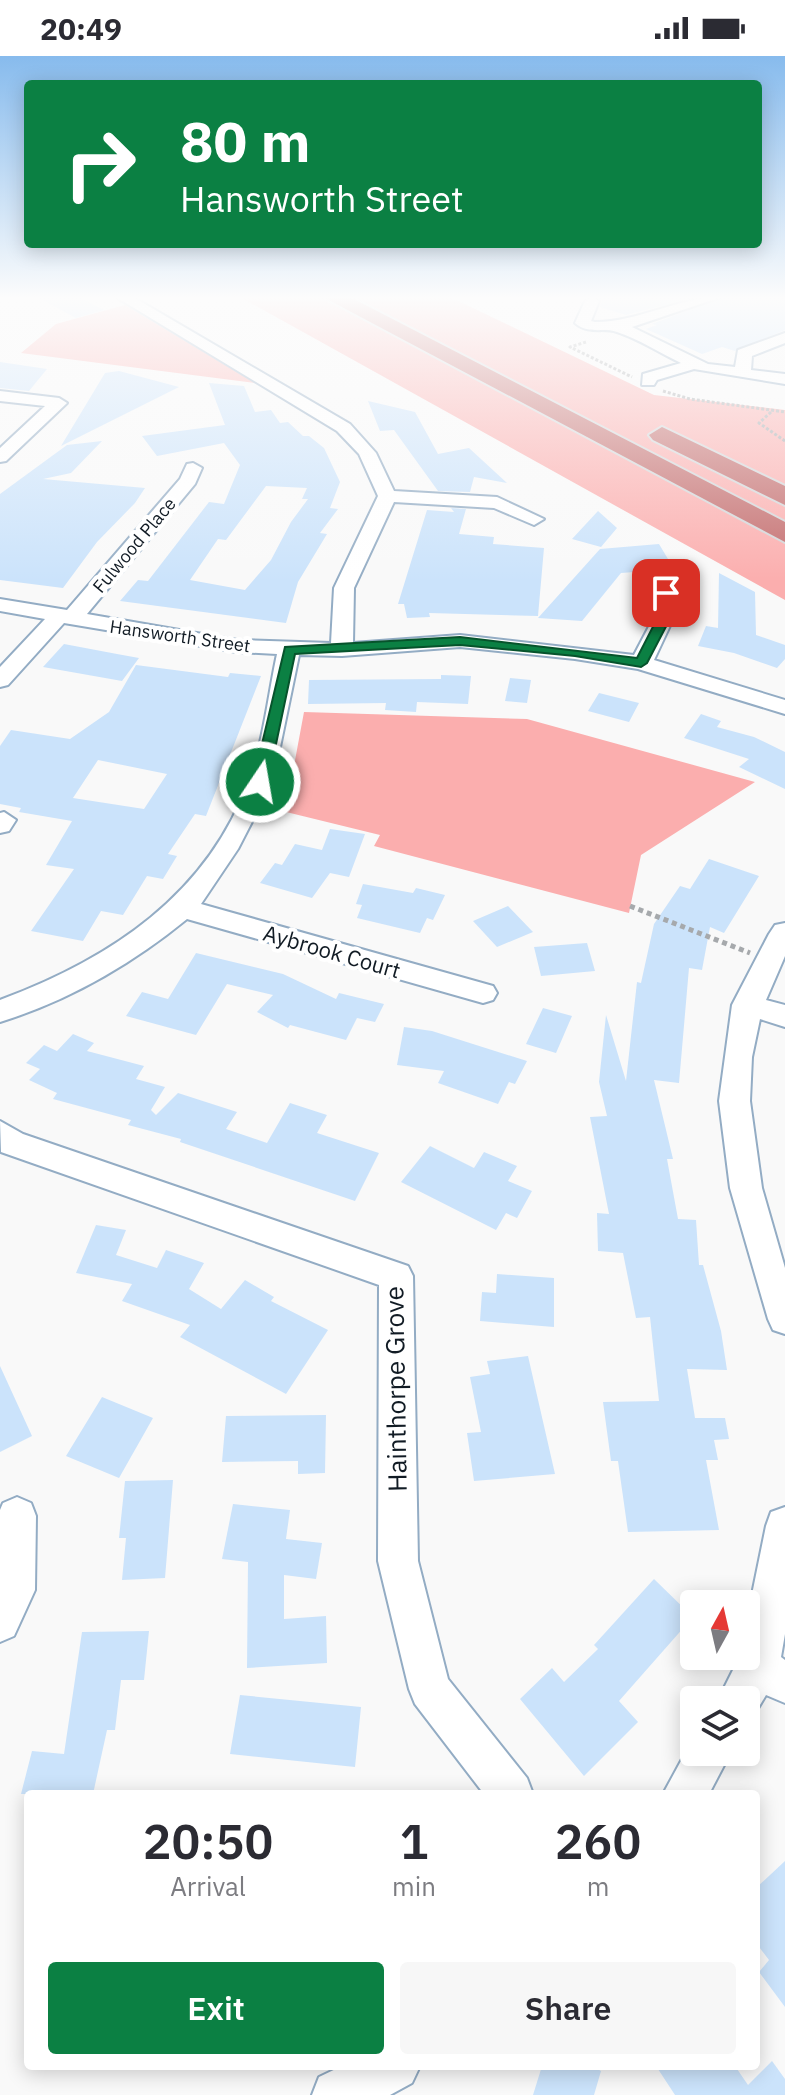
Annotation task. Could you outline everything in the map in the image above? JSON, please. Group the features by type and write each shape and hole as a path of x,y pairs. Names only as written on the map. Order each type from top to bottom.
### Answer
{"highway":[{"path":"516,392 785,533"},
{"path":"636,422 777,492"}],"street":[{"path":"284,392 350,431 373,460 387,496 344,588 342,650"},
{"path":"0,396 59,403 0,457"},
{"name":"Fulwood Place","path":"0,680 64,618 189,480 193,468"},
{"path":"387,496 497,503 534,519"},
{"path":"641,663 665,615 666,593"},
{"name":"Hansworth Street","path":"0,605 197,641 289,650 342,650 460,641 575,652 641,663 785,707"},
{"path":"0,1011 36,998 119,953 182,908 222,853 260,782 289,650"},
{"name":"Aybrook Court","path":"182,908 483,993"},
{"path":"785,932 746,1005 732,1096 747,1206 785,1319"},
{"path":"746,1005 785,1016"},
{"name":"Hainthorpe Grove","path":"0,1133 12,1143 396,1276 398,1561 430,1689 508,1790"},
{"path":"0,1622 15,1590 17,1516"},
{"path":"761,1683 785,1526"},
{"path":"687,1790 701,1766"}],"path":[{"path":"785,412 772,411 759,423 785,441"},
{"path":"630,906 769,961"}],"shaded area":[{"path":"411,392 648,392 785,410 785,600"},
{"path":"304,712 527,719 755,782 641,855 629,913 374,846 380,835 278,810 291,782"}],"building":[{"path":"93,392 169,392 61,446"},
{"path":"212,392 247,392 255,412 271,410 280,423 288,422 303,436 309,436 324,448 340,482 330,508 338,509 320,533 327,534 298,582 286,623 120,601 138,580 148,581 209,502 224,504 240,465 224,443 157,456 142,436 225,425","holes":["266,486 307,488 302,499 308,499 291,522 271,560 245,590 190,580 218,539 226,540"]},
{"path":"368,401 415,412 438,454 469,448 507,483 474,477 470,492 438,491 394,430 380,431"},
{"path":"102,441 71,473 43,479 145,488 135,503 97,542 63,588 0,580 0,494 67,445"},
{"path":"451,508 466,509 459,534 494,537 493,544 544,548 538,616 429,613 430,617 407,618 404,604 398,604 427,510 454,512"},
{"path":"598,511 617,528 601,547 572,539"},
{"path":"659,544 674,569 621,573 582,621 538,618 600,549"},
{"path":"719,573 755,592 756,635 785,645 785,659 777,668 734,653 698,646 706,626 718,628"},
{"path":"64,644 139,658 122,681 43,667"},
{"path":"136,665 228,677 230,673 261,676 206,816 195,814 168,854 177,856 163,879 147,876 123,915 101,911 83,941 31,931 74,869 46,865 72,821 19,812 21,808 0,804 0,746 11,730 70,739 109,712","holes":["98,760 167,774 144,809 73,798"]},
{"path":"441,675 471,676 468,704 417,702 416,712 385,710 386,703 308,704 309,680 441,679"},
{"path":"510,678 531,680 527,703 505,701"},
{"path":"599,693 639,703 629,722 588,711"},
{"path":"701,714 721,721 717,727 754,737 785,752 785,789 739,767 749,759 684,738"},
{"path":"330,829 365,834 349,877 330,873 312,898 260,883 275,863 282,865 295,844 322,850"},
{"path":"709,859 759,876 724,933 710,927 702,970 689,968 679,1083 654,1080 673,1159 667,1159 678,1219 696,1220 699,1265 703,1265 721,1331 727,1370 687,1369 695,1418 725,1418 729,1439 714,1440 718,1460 706,1460 719,1530 628,1532 618,1461 611,1461 603,1402 659,1401 650,1317 636,1318 623,1253 598,1251 597,1213 609,1214 590,1117 607,1116 599,1082 606,1015 626,1081 637,982 641,983 654,924 680,886 690,889"},
{"path":"363,884 413,893 416,888 445,895 433,920 427,918 420,933 357,918 362,905 356,904"},
{"path":"508,906 533,932 497,947 473,921"},
{"path":"587,943 595,971 541,976 534,947"},
{"path":"196,953 283,974 336,999 339,993 384,1004 375,1022 357,1018 346,1040 290,1025 288,1028 257,1012 273,995 227,984 196,1035 126,1016 142,992 168,999"},
{"path":"543,1008 572,1016 556,1053 526,1044"},
{"path":"404,1027 432,1031 527,1061 515,1084 509,1082 498,1104 438,1083 444,1071 397,1065"},
{"path":"73,1034 94,1043 87,1051 144,1066 136,1079 165,1087 151,1110 156,1115 178,1093 237,1112 226,1129 267,1143 290,1103 327,1115 317,1133 379,1153 355,1201 180,1142 181,1139 128,1125 131,1120 53,1099 57,1093 29,1080 40,1069 26,1063 44,1045 57,1051"},
{"path":"430,1146 474,1168 484,1152 517,1166 508,1181 532,1191 517,1218 506,1213 496,1230 401,1182"},
{"path":"96,1225 126,1230 116,1255 157,1268 166,1250 204,1263 189,1289 221,1309 245,1280 274,1297 271,1301 328,1330 286,1394 180,1337 190,1325 122,1301 132,1284 76,1273"},
{"path":"497,1274 554,1278 554,1327 480,1321 482,1292 496,1293"},
{"path":"528,1356 555,1474 474,1481 467,1433 481,1432 470,1377 490,1374 487,1361"},
{"path":"0,1366 32,1436 0,1452"},
{"path":"102,1397 153,1418 119,1478 66,1456"},
{"path":"326,1415 325,1473 298,1474 298,1461 222,1462 226,1416"},
{"path":"173,1480 165,1578 122,1580 126,1538 119,1538 125,1481"},
{"path":"233,1504 290,1510 286,1539 322,1543 316,1579 284,1575 284,1619 326,1616 327,1663 247,1668 248,1562 222,1559"},
{"path":"654,1579 680,1604 680,1632 619,1701 638,1722 584,1776 520,1699 552,1668 564,1682 598,1649 594,1645"},
{"path":"149,1631 144,1680 121,1680 115,1730 107,1730 94,1790 24,1790 21,1794 32,1751 64,1754 82,1632"},
{"path":"240,1695 361,1707 355,1767 230,1754"},
{"path":"785,1861 785,2007 760,1973 769,1960 760,1948 760,1884"},
{"path":"772,2061 785,2079 785,2095 675,2095 659,2070 738,2070 748,2085"},
{"path":"541,2070 601,2071 594,2095 533,2095"}],"route":[{"path":"260,782 289,650 342,650 460,641 575,652 641,663 665,615 666,593"}]}
